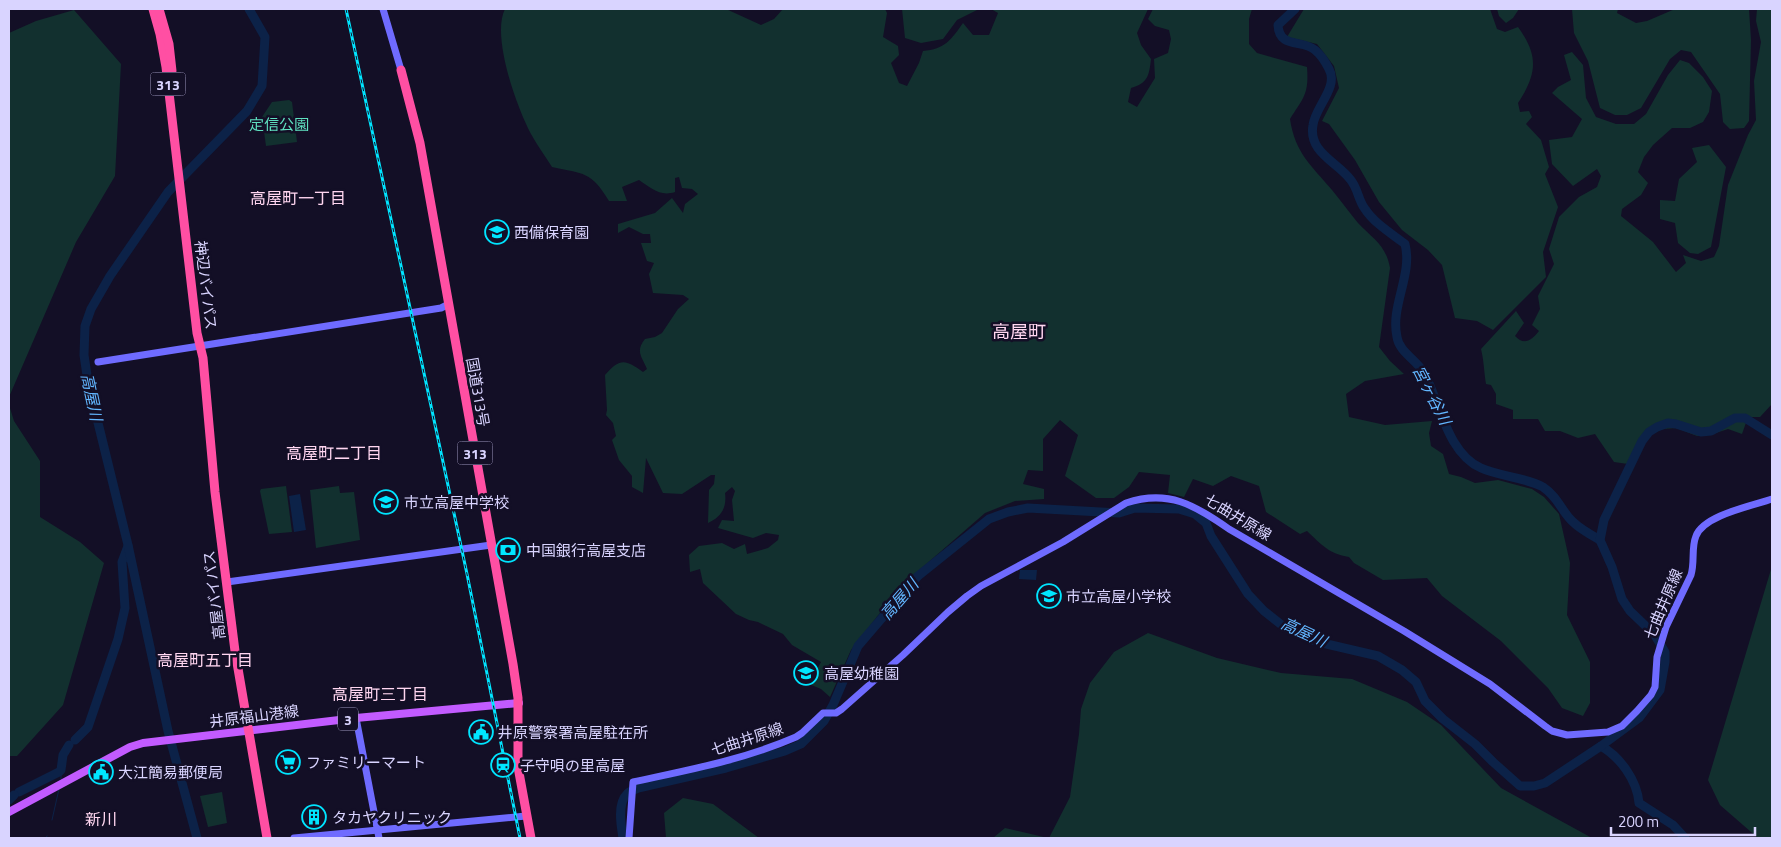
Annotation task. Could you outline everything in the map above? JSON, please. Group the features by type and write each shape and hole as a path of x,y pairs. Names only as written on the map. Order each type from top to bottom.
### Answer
{"highway":[{"name":"神辺バイパス","path":"153,9 163,48 179,157"},
{"name":"神辺バイパス","path":"159,9 169,44 179,157 201,346"},
{"name":"国道313号","path":"401,70 420,143 506,622 519,703 518,767 531,838"},
{"name":"高屋バイパス","path":"201,346 215,492 235,651 267,838"}],"main road":[{"path":"383,9 401,70"},
{"path":"98,362 441,308 449,304"},
{"name":"七曲井原線","path":"629,838 630,800 633,782 700,768 771,748 802,733 819,715 842,709 948,612 981,586 1063,542 1126,503 1147,497 1168,498 1192,506 1404,631 1490,684 1545,726 1567,735 1597,734 1622,726 1651,696 1656,681 1658,652 1670,619 1691,575 1695,538 1700,529 1715,518 1772,499"},
{"path":"227,582 491,545"},
{"name":"井原福山港線","path":"9,812 130,747 143,743 356,718 519,703"},
{"path":"356,718 379,838"},
{"path":"294,838 526,816"}],"green space":[{"path":"505,9 726,9 761,25 774,19 783,9 885,9 887,13 883,37 898,46 899,55 891,63 899,83 907,86 923,51 937,48 947,43 963,23 973,35 989,35 998,13 991,9 1148,9 1137,33 1141,45 1151,59 1149,70 1147,78 1141,84 1131,88 1128,102 1137,107 1155,78 1154,59 1168,53 1171,39 1169,30 1155,26 1148,19 1153,9 1252,9 1249,19 1249,44 1257,53 1307,67 1305,95 1290,119 1292,131 1300,150 1358,223 1382,248 1390,268 1379,347 1404,374 1365,381 1346,394 1349,417 1385,425 1432,421 1429,433 1431,446 1443,454 1449,474 1475,483 1498,480 1532,489 1544,497 1559,514 1570,563 1567,615 1590,662 1590,703 1583,716 1562,708 1548,688 1501,641 1442,596 1427,578 1383,580 1354,563 1349,557 1336,554 1326,548 1307,531 1300,534 1266,512 1259,486 1231,476 1213,486 1193,479 1184,497 1168,493 1170,475 1139,472 1129,487 1114,498 1096,498 1065,476 1078,435 1060,420 1043,439 1043,471 1028,470 1023,484 1044,489 1044,499 1015,501 985,513 901,586 851,650 830,697 821,689 809,684 821,662 792,645 783,634 736,614 703,583 700,569 690,572 689,555 699,546 722,543 734,549 745,544 747,554 768,548 778,540 779,535 766,533 753,538 718,528 722,520 734,521 732,500 735,491 732,487 725,493 724,508 720,515 708,523 709,490 714,484 715,475 711,475 682,494 663,493 646,458 643,493 632,487 632,476 619,460 612,440 616,436 613,423 606,415 605,375 619,363 623,362 643,372 647,369 640,354 642,343 645,339 662,333 678,309 689,299 683,295 653,293 649,274 654,263 647,261 641,243 651,243 650,234 643,234 629,227 618,233 618,224 655,213 672,198 683,213 685,204 698,194 692,189 682,188 679,177 675,178 675,192 670,193 660,193 639,180 622,187 627,201 609,201 597,184 586,175 552,167 531,134 513,90 503,54 501,36"},
{"path":"902,9 979,9 957,20 943,39 921,43 905,38"},
{"path":"1304,9 1490,9 1497,29 1505,32 1518,27 1525,37 1530,47 1533,65 1529,83 1518,103 1520,112 1529,111 1532,117 1526,124 1541,140 1549,167 1545,174 1558,207 1543,252 1546,277 1493,330 1477,321 1455,318 1442,265 1428,250 1402,230 1379,202 1355,160 1329,124 1322,121 1339,88 1334,66 1317,44 1287,37"},
{"path":"1497,9 1519,9 1513,18 1506,23 1499,16"},
{"path":"1572,9 1618,9 1617,13 1636,23 1647,21 1675,9 1749,9 1751,40 1749,121 1744,128 1730,129 1723,122 1720,94 1691,52 1681,50 1670,59 1641,108 1627,115 1615,115 1600,108 1588,61 1574,33"},
{"path":"1757,9 1772,9 1772,404 1760,417 1748,417 1742,434 1728,429 1710,435 1697,436 1676,428 1663,429 1639,440 1628,464 1614,462 1595,434 1578,438 1560,431 1545,431 1538,419 1513,419 1513,410 1496,404 1496,394 1491,385 1486,384 1481,349 1516,311 1524,323 1515,336 1518,339 1528,341 1539,331 1532,325 1540,309 1538,296 1554,264 1549,249 1559,217 1579,197 1597,187 1601,176 1597,169 1573,186 1552,164 1549,140 1572,137 1582,119 1552,93 1558,87 1571,80 1564,55 1572,52 1583,65 1586,98 1596,117 1616,124 1634,124 1646,114 1668,75 1680,60 1689,63 1703,77 1712,91 1709,112 1703,122 1690,128 1672,128 1653,145 1644,157 1638,172 1648,183 1641,195 1622,209 1621,216 1653,242 1676,272 1686,263 1683,255 1701,261 1714,257 1719,246 1728,185 1756,120 1754,81 1761,42 1756,21"},
{"path":"74,10 121,64 115,176 76,242 9,397 9,33 36,21"},
{"name":"定信公園","path":"289,100 292,102 297,142 266,146 262,117 272,102"},
{"path":"1709,145 1726,167 1711,247 1698,254 1690,253 1678,243 1675,223 1660,219 1660,200 1675,201 1679,179 1697,162 1692,148"},
{"path":"9,405 14,421 40,461 40,517 80,542 104,563 63,705 17,756 9,756"},
{"path":"286,486 292,532 269,534 260,491 261,489"},
{"path":"339,486 340,493 354,492 360,540 316,548 310,490"},
{"path":"1772,566 1772,838 1758,838 1720,805 1708,780"},
{"path":"1148,633 1217,658 1281,673 1352,679 1407,702 1441,725 1501,788 1592,838 1049,838 1070,797 1081,709 1090,683 1114,652"},
{"path":"222,792 227,823 208,827 200,796"},
{"path":"683,798 713,804 759,838 666,838 664,813"},
{"path":"1005,828 1048,838 993,838"}],"water":[{"path":"300,494 306,530 294,532 289,496"},
{"path":"1020,570 1037,570 1036,580 1019,579"}],"waterway":[{"name":"高屋川","path":"197,838 168,731 128,545 88,382 84,355 85,326 91,309 110,276 168,192 247,111 262,86 265,37 249,9"},
{"name":"宮ヶ谷川","path":"1295,9 1278,25 1279,33 1287,41 1315,50 1326,64 1331,76 1329,90 1313,125 1315,142 1325,156 1353,183 1363,205 1373,219 1405,244 1406,267 1396,314 1398,342 1424,373 1452,439 1469,461 1481,468 1529,481 1543,487 1553,495 1572,521 1600,540"},
{"name":"高屋川","path":"623,838 621,821 622,803 631,791 726,768 785,751 801,744 824,721 833,705 858,646 918,576 989,519 1008,512 1028,508 1119,513 1135,508 1179,509 1195,514 1206,523 1211,536 1248,594 1264,611 1283,626 1318,642 1378,656 1402,670 1416,682 1425,701 1443,719 1475,744 1520,786 1534,786 1545,783 1639,718 1660,690 1665,652 1654,634 1630,611 1622,599 1612,567 1600,540 1604,520 1642,441 1649,432 1668,423 1701,432 1711,431 1735,418 1745,418 1772,435"},
{"path":"75,740 88,727 118,639 125,608 122,562 128,546"},
{"path":"19,792 59,772 63,755 69,745"},
{"path":"1601,746 1615,756 1626,770 1635,786 1639,803 1673,825 1685,838"},
{"path":"61,770 61,779"},
{"path":"52,820 59,789"},
{"path":"9,800 14,795"}],"railway":[{"path":"346,9 467,574 520,838"}],"place":[{"name":"西備保育園","path":"497,232"},
{"name":"市立高屋中学校","path":"386,502"},
{"name":"中国銀行高屋支店","path":"508,550"},
{"name":"市立高屋小学校","path":"1049,596"},
{"name":"高屋幼稚園","path":"806,673"},
{"name":"井原警察署高屋駐在所","path":"481,732"},
{"name":"ファミリーマート","path":"288,762"},
{"name":"子守唄の里高屋","path":"503,765"},
{"name":"大江簡易郵便局","path":"101,772"},
{"name":"タカヤクリニック","path":"314,817"}],"district":[{"name":"高屋町一丁目","path":"298,198"},
{"name":"高屋町","path":"1019,331"},
{"name":"高屋町二丁目","path":"334,453"},
{"name":"高屋町五丁目","path":"205,660"},
{"name":"高屋町三丁目","path":"380,694"},
{"name":"新川","path":"101,819"}]}
